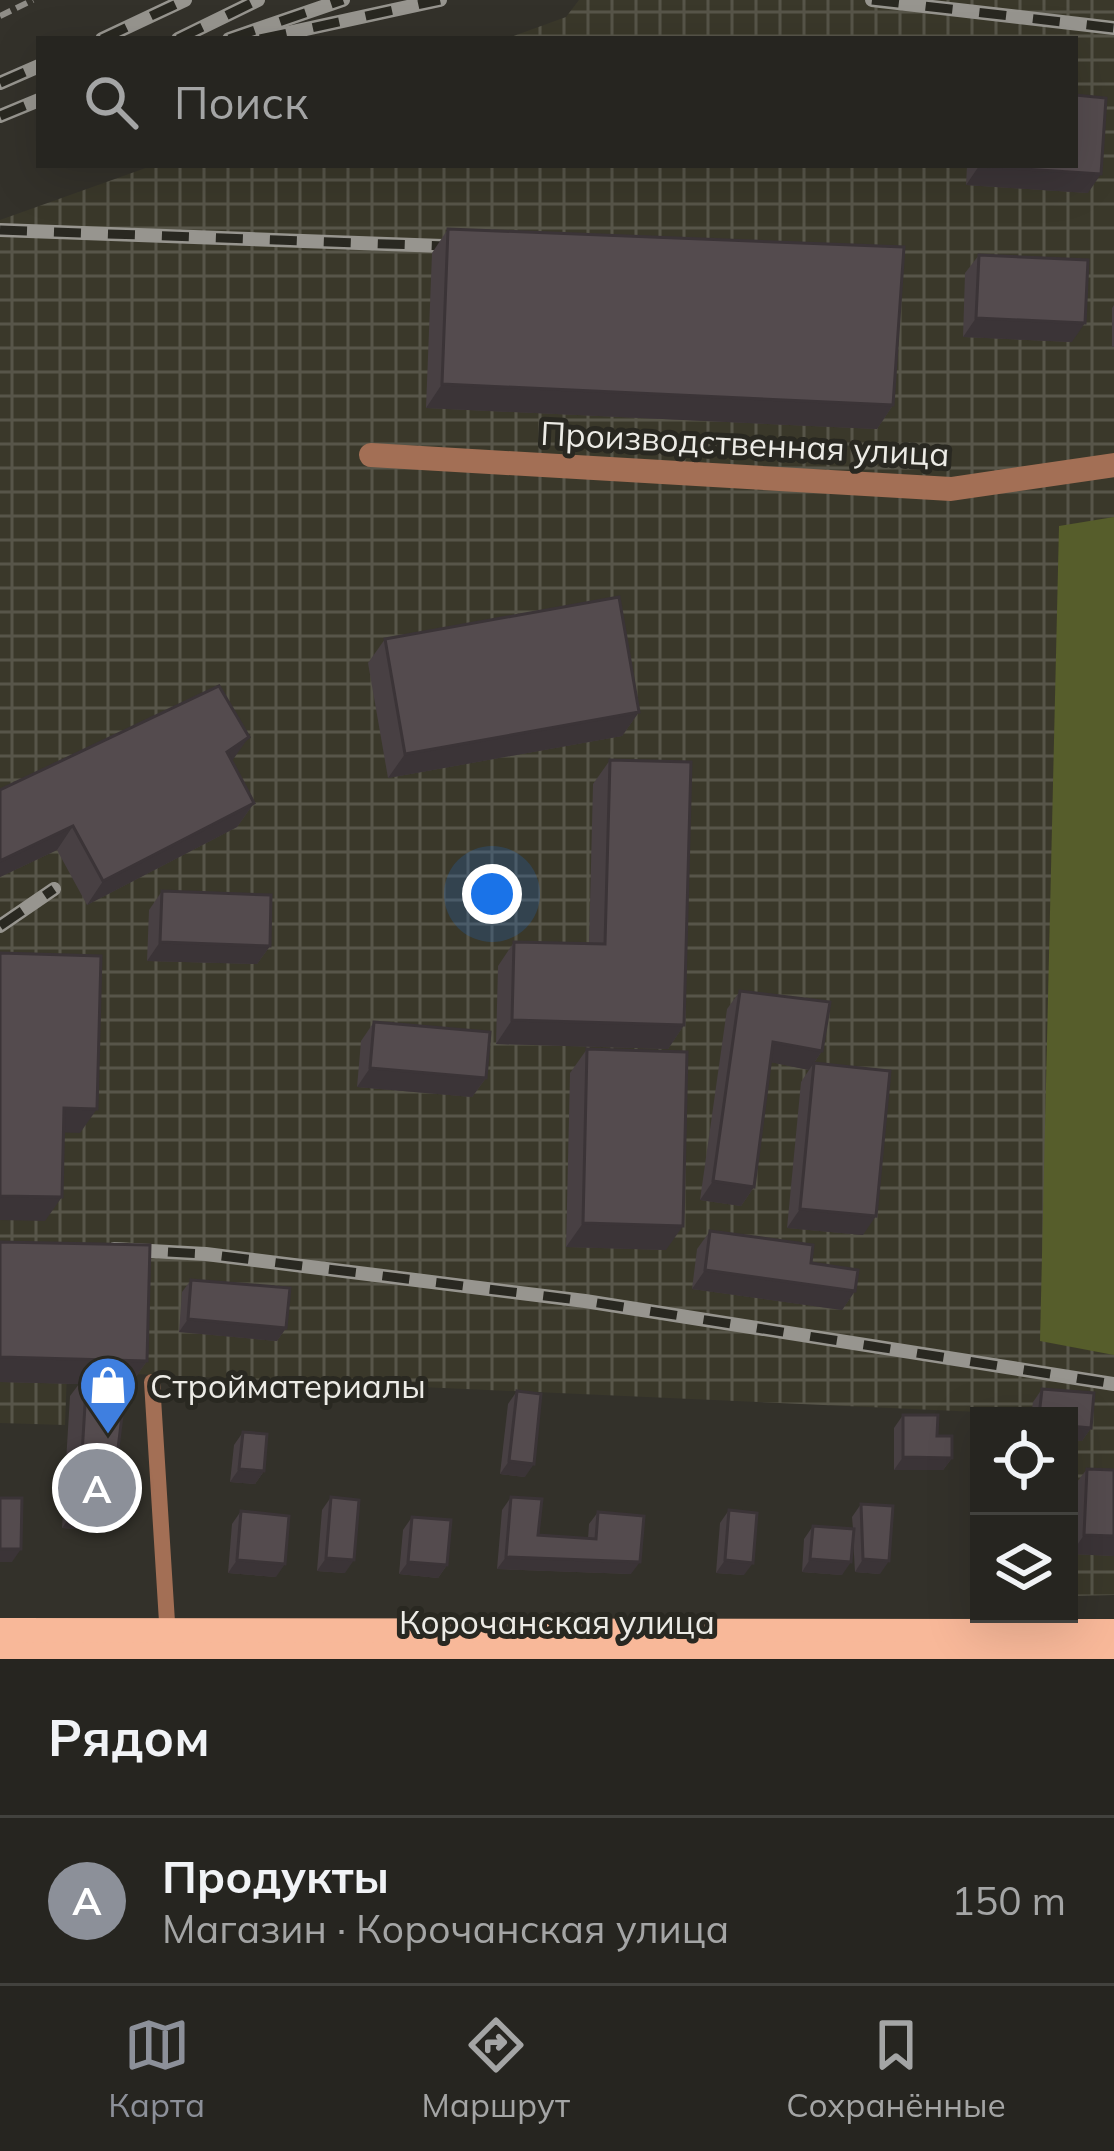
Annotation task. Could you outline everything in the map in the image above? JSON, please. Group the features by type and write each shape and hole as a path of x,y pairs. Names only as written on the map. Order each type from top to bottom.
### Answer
{"main road":[{"name":"Корочанская улица","path":"0,1633 168,1645 1114,1656"},
{"name":"Корочанская улица","path":"0,1658 168,1645 1114,1634"}],"street":[{"name":"Производственная улица","path":"371,455 951,489 1114,464"}],"lane":[{"path":"152,1382 168,1645"}],"path":[{"path":"0,16 33,0"}],"shaded area":[{"path":"579,0 1114,0 1114,1595 1078,1596 1078,1407 970,1407 970,1412 67,1371 65,1425 0,1423 0,220 146,168 1078,168 1078,36 513,36 566,17"}],"green space":[{"path":"1114,517 1114,1355 1040,1341 1059,526"}],"building":[{"path":"1078,95 1106,98 1101,174 1010,168 1078,168"},
{"path":"448,229 904,247 893,405 442,384"},
{"path":"979,255 1088,260 1085,323 976,318"},
{"path":"619,597 639,712 405,754 385,639"},
{"path":"219,686 249,737 227,752 254,803 103,881 73,826 0,861 0,790"},
{"path":"610,760 691,762 684,1025 512,1020 514,942 605,944"},
{"path":"162,891 271,895 270,946 160,942"},
{"path":"0,953 101,956 97,1109 64,1108 62,1197 0,1196"},
{"path":"740,991 830,1002 822,1051 773,1042 754,1187 713,1181"},
{"path":"374,1022 490,1032 486,1078 370,1068"},
{"path":"587,1049 687,1052 683,1226 583,1223"},
{"path":"814,1063 890,1071 876,1216 800,1209"},
{"path":"710,1231 813,1245 811,1263 858,1270 855,1291 705,1270"},
{"path":"0,1242 150,1245 147,1361 0,1357"},
{"path":"191,1280 290,1288 286,1328 188,1319"},
{"path":"87,1372 127,1375 111,1506 79,1504"},
{"path":"1042,1389 1094,1393 1091,1428 1078,1427 1078,1407 1040,1407"},
{"path":"517,1391 541,1394 534,1464 509,1461"},
{"path":"903,1415 938,1415 937,1436 952,1436 952,1458 903,1457"},
{"path":"243,1432 267,1434 264,1471 239,1469"},
{"path":"1087,1469 1114,1470 1114,1536 1084,1535"},
{"path":"331,1497 359,1500 354,1560 326,1558"},
{"path":"511,1497 542,1499 538,1535 596,1539 598,1512 644,1516 640,1562 506,1557"},
{"path":"0,1498 22,1498 21,1549 0,1549"},
{"path":"861,1504 893,1506 889,1561 863,1559"},
{"path":"729,1510 757,1513 753,1563 725,1560"},
{"path":"241,1511 289,1516 285,1564 237,1560"},
{"path":"412,1517 451,1520 447,1565 408,1562"},
{"path":"813,1526 854,1529 851,1562 810,1559"}],"railway":[{"path":"108,36 185,0"},
{"path":"184,36 258,0"},
{"path":"238,36 343,0"},
{"path":"274,36 440,0"},
{"path":"872,0 1114,28"},
{"path":"0,83 36,67"},
{"path":"0,116 36,101"},
{"path":"0,230 471,247"},
{"path":"0,926 54,889"},
{"path":"114,1249 206,1254 585,1301 1114,1384"}],"place":[{"name":"Стройматериалы","path":"108,1436"},
{"name":"Продукты","path":"97,1488"}]}
